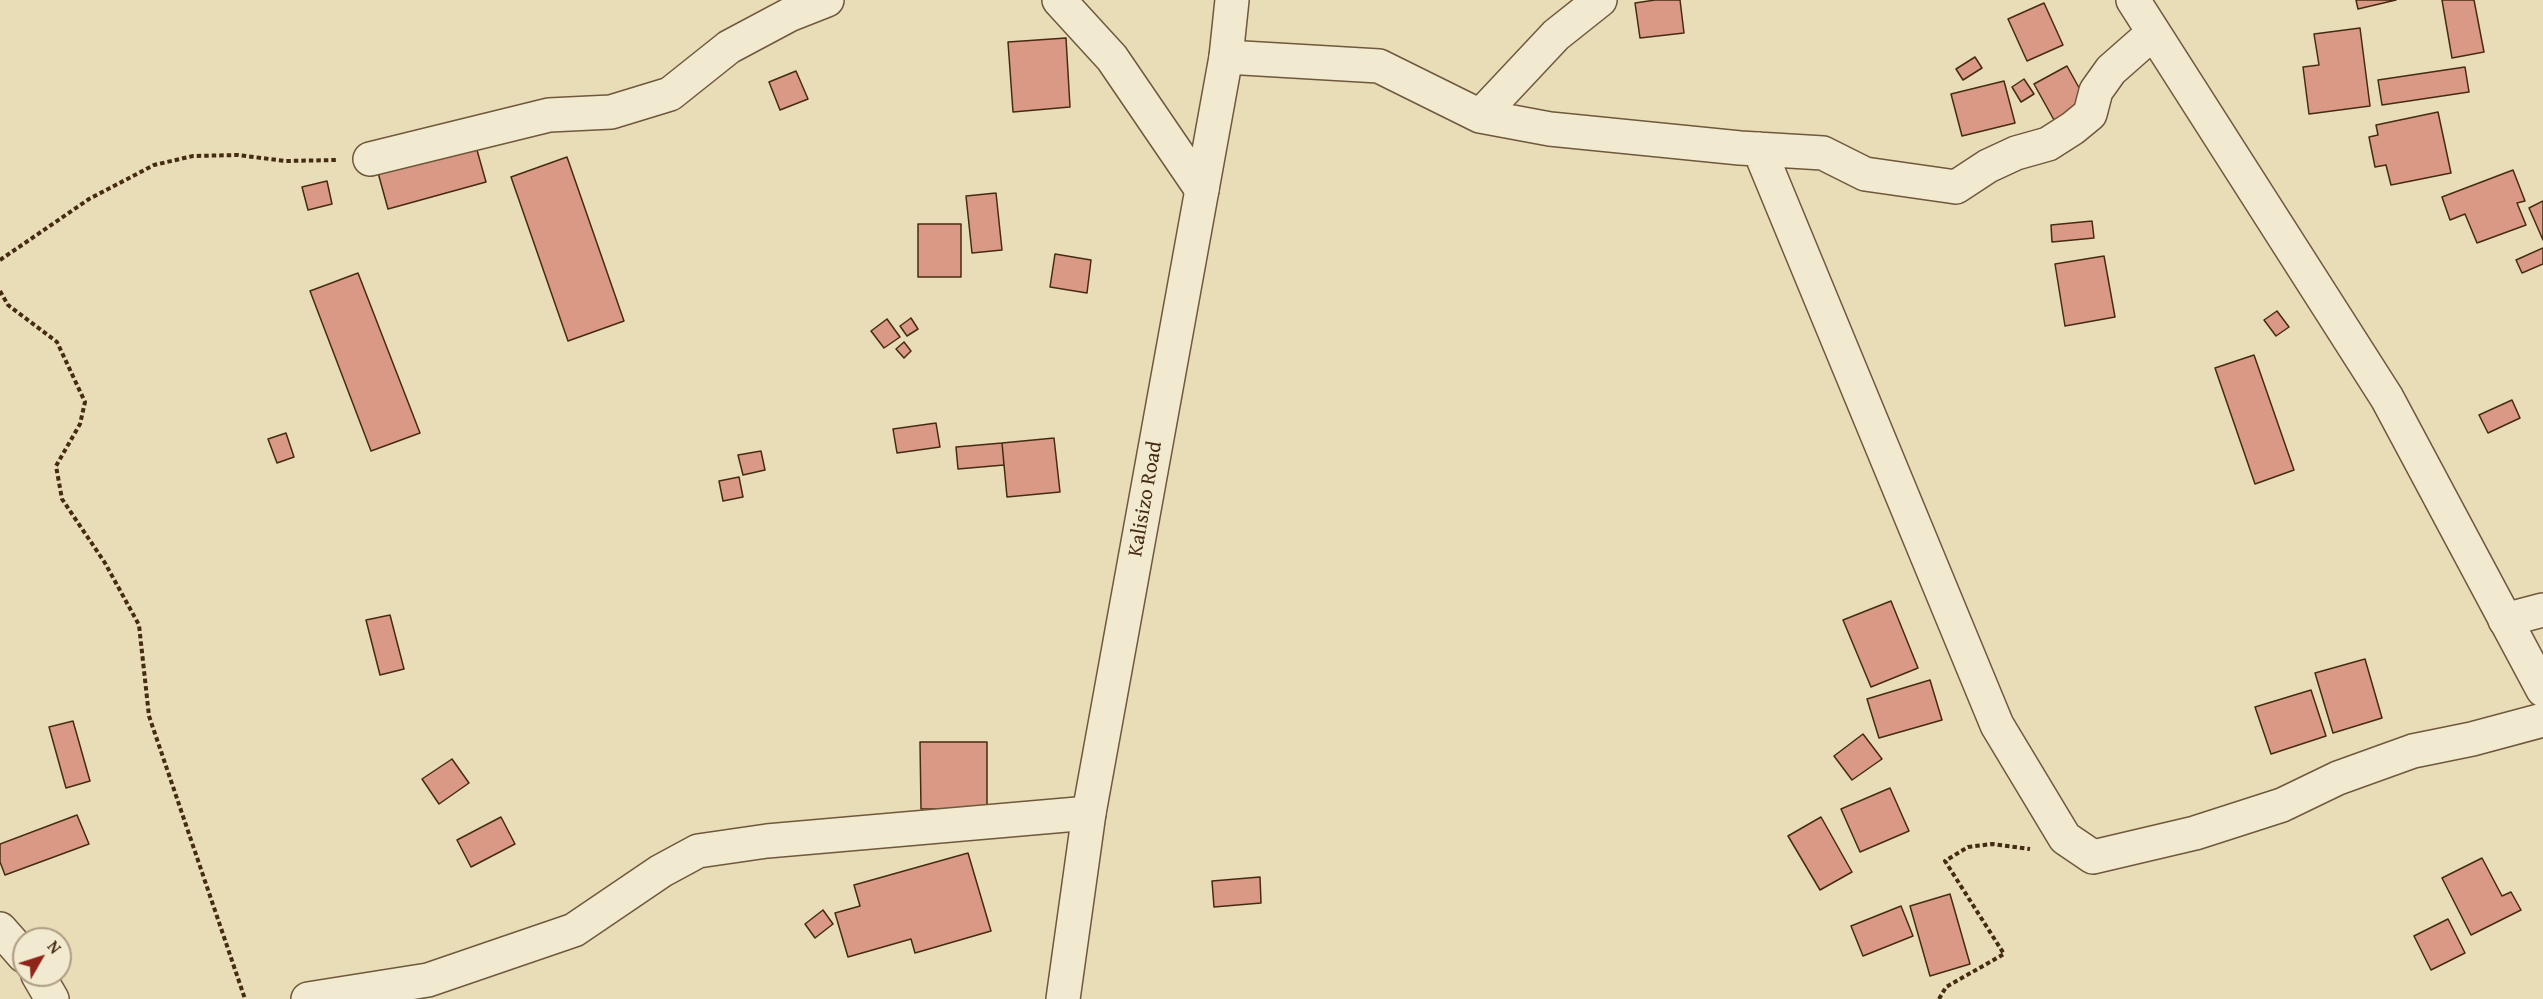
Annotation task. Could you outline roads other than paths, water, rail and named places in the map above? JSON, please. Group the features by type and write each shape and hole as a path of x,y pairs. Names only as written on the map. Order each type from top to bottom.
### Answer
{"street":[{"path":"370,159 549,115 611,112 670,94 729,47 789,15 827,0"},
{"path":"1059,0 1112,58 1202,190"},
{"name":"Kalisizo Road","path":"1063,999 1089,813 1226,57 1232,0"},
{"path":"1480,116 1556,35 1600,0"},
{"path":"2133,0 2387,398 2543,690"},
{"path":"1226,57 1379,66 1480,116 1550,129 1823,153 1865,174 1956,187 1988,166 2016,153 2048,144 2073,128 2090,114 2096,91 2110,70 2154,33"},
{"path":"1759,149 1997,725 2065,838 2093,857 2195,833 2282,805 2338,778 2413,750 2472,739 2543,720"},
{"path":"2505,620 2543,610"},
{"path":"308,999 429,980 574,930 661,871 698,851 767,841 1089,813"},
{"path":"0,929 12,942"}]}
